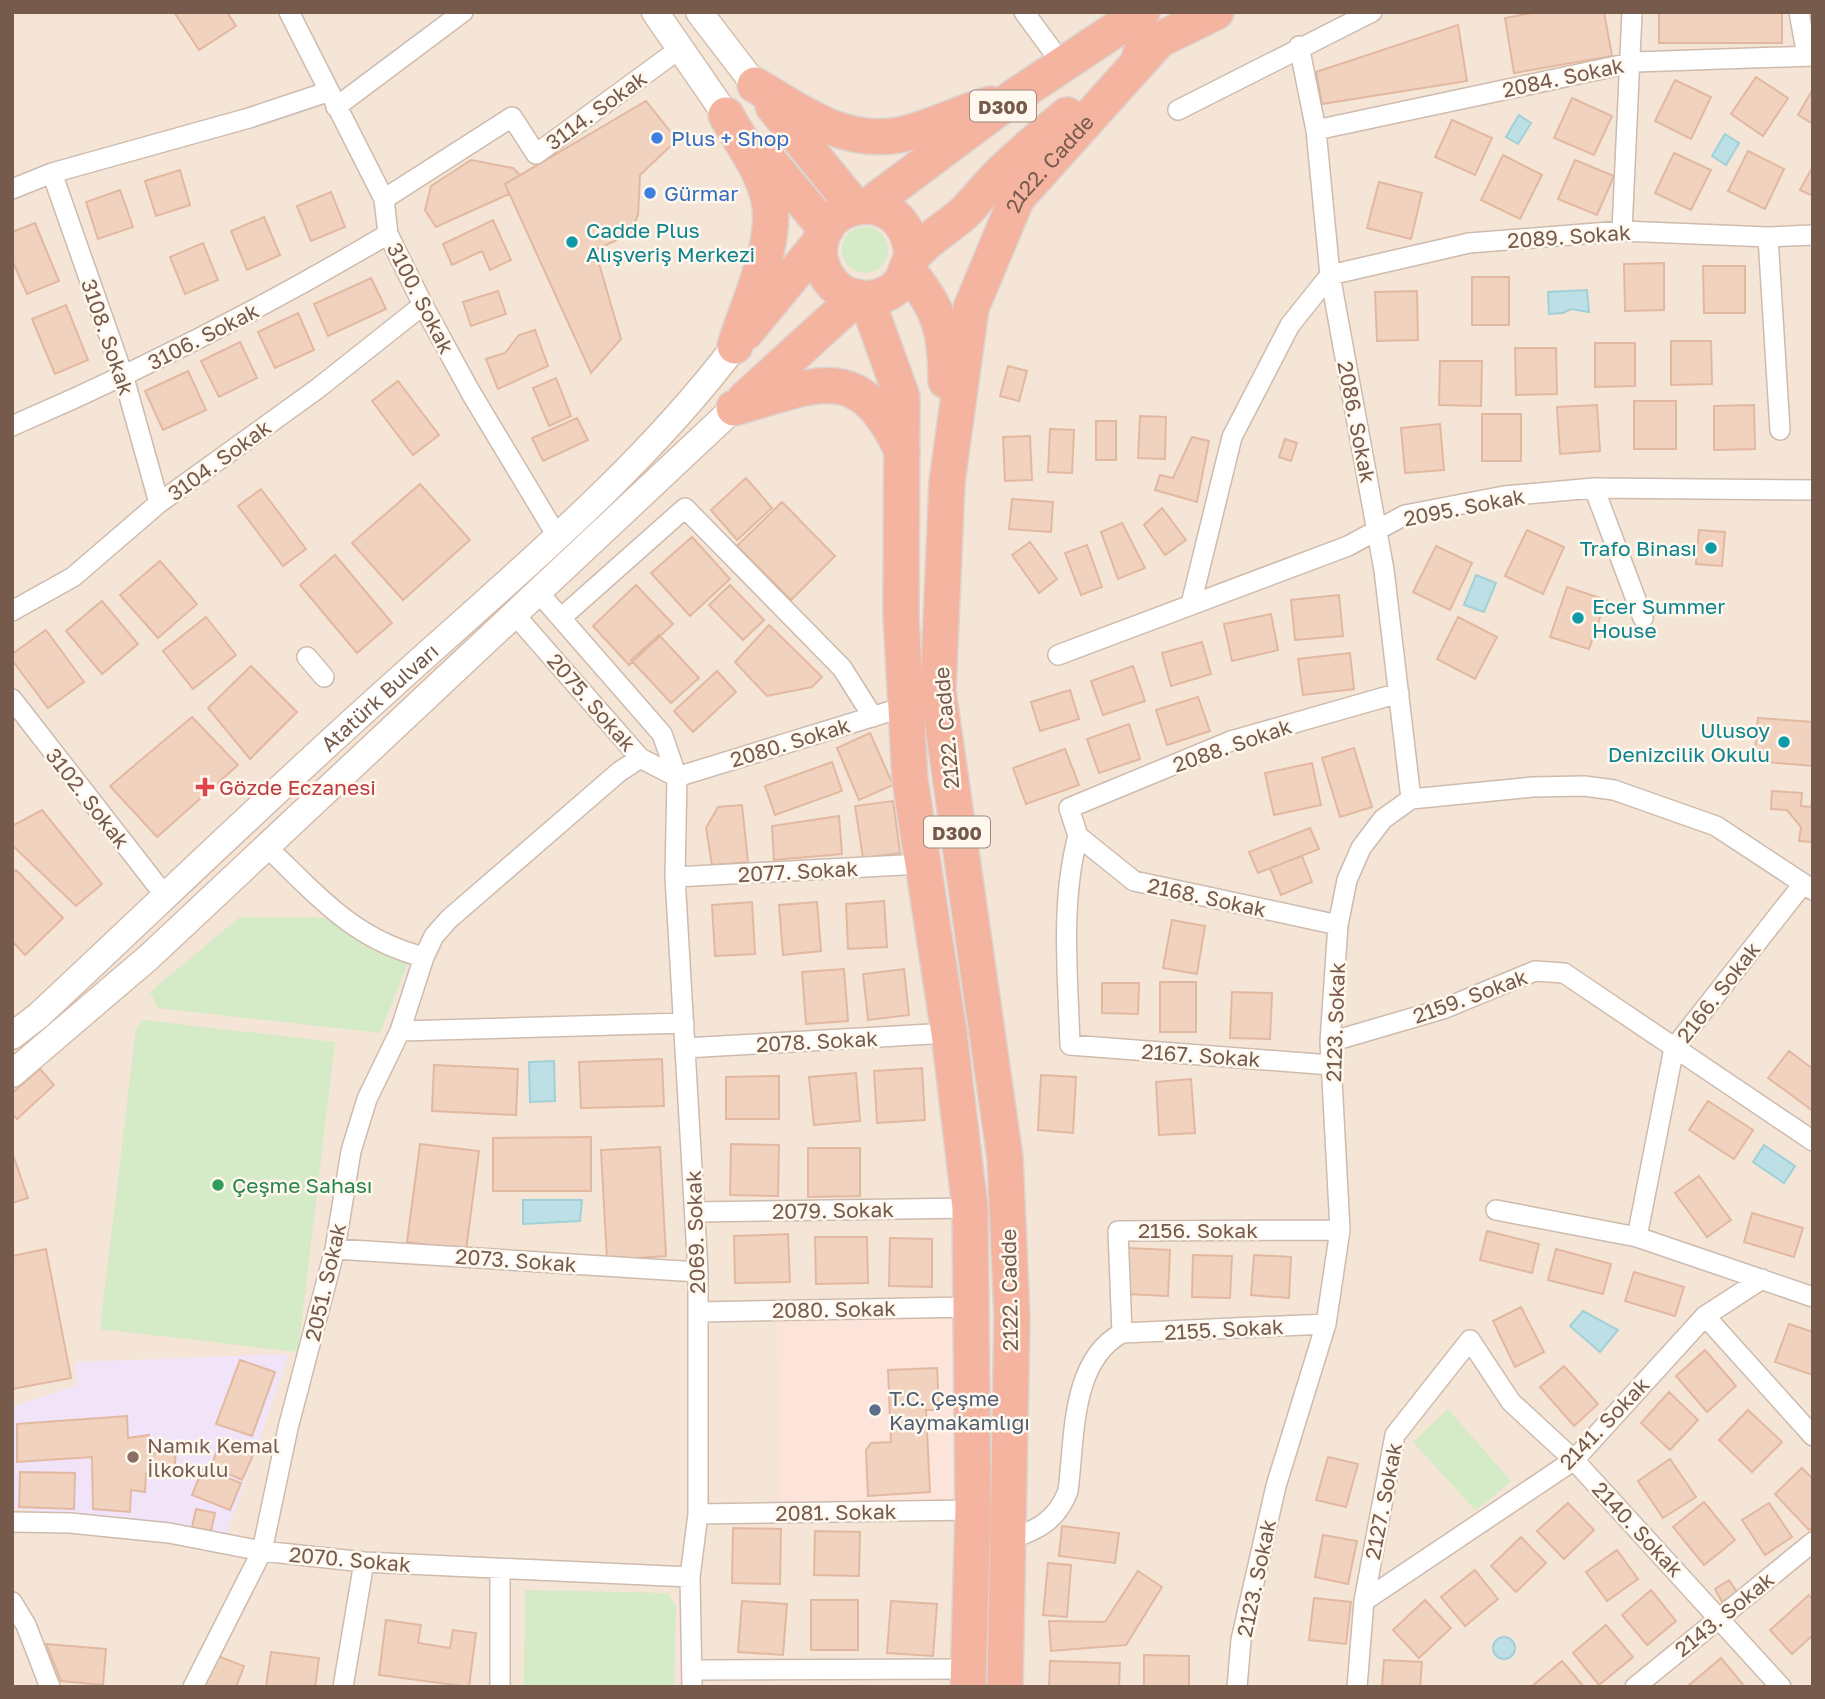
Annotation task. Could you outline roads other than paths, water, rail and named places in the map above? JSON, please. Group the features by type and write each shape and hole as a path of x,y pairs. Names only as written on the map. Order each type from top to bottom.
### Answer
{"highway":[{"name":"D300","path":"735,346 833,219 862,206 1063,65 1151,26 1216,12"},
{"path":"734,408 862,299 887,293 900,284 910,263 964,213 1002,172 1051,129 1151,26"},
{"name":"2122. Cadde","path":"1004,1687 1012,1317 1005,1158 938,691 947,482 971,308 1017,198 1151,26"},
{"path":"755,85 822,126 850,135 896,135 1014,97"},
{"path":"755,85 862,206 896,216 908,234 910,263 940,319 946,351 947,482"},
{"path":"726,115 765,156 823,235 821,263 831,283 862,299"},
{"path":"726,115 768,193 772,215 767,247 735,346"},
{"name":"2122. Cadde","path":"862,299 902,397 904,454 901,616 888,712 922,864 949,1033 970,1208 973,1510 968,1678"},
{"path":"734,408 808,385 825,384 844,388 878,410 890,424 904,454"}],"main road":[{"path":"655,12 678,50 726,115"},
{"path":"699,12 755,85"},
{"name":"Atatürk Bulvarı","path":"12,1036 38,1016 358,716 557,536 681,412 735,346"},
{"name":"Atatürk Bulvarı","path":"12,1074 149,957 516,616 734,408"}],"street":[{"name":"3100. Sokak","path":"289,12 384,198 388,234 423,305 471,393 557,536"},
{"path":"12,189 52,173 249,118 332,99 463,12"},
{"path":"1024,12 1063,65"},
{"path":"1178,110 1299,46 1372,12"},
{"path":"1622,231 1632,12"},
{"path":"1800,12 1810,56"},
{"name":"2086. Sokak","path":"1299,46 1316,130 1329,275 1377,530 1411,799"},
{"name":"3114. Sokak","path":"384,198 512,117 536,154 678,50"},
{"name":"2084. Sokak","path":"1316,130 1631,63 1810,56"},
{"name":"3108. Sokak","path":"52,173 124,378 159,503"},
{"name":"2089. Sokak","path":"1329,275 1469,243 1622,231 1768,237 1813,235"},
{"name":"3106. Sokak","path":"12,426 124,378 290,292 388,234"},
{"path":"1768,237 1780,430"},
{"path":"1191,604 1232,437 1290,325 1329,275"},
{"name":"3104. Sokak","path":"12,611 73,577 159,503 317,389 423,305"},
{"path":"1594,488 1643,618"},
{"name":"2095. Sokak","path":"1058,654 1348,546 1405,514 1504,496 1594,488 1813,490"},
{"path":"561,618 685,508 888,712"},
{"path":"539,593 662,734 677,777"},
{"name":"2075. Sokak","path":"516,616 640,758 677,777"},
{"path":"307,657 324,677"},
{"name":"2088. Sokak","path":"1078,836 1069,808 1231,741 1399,693"},
{"name":"3102. Sokak","path":"12,699 21,727 166,897"},
{"name":"2080. Sokak","path":"677,777 888,712"},
{"name":"2051. Sokak","path":"194,1687 262,1551 288,1428 335,1249 351,1151 367,1099 400,1031 424,957 434,936 449,919 619,772 640,758"},
{"name":"2069. Sokak","path":"677,777 674,877 698,1272 698,1514 690,1577 693,1679"},
{"path":"1411,799 1533,787 1584,786 1614,790 1716,826 1808,887"},
{"name":"2123. Sokak","path":"1237,1687 1241,1640 1276,1486 1326,1324 1340,1230 1330,1042 1338,925 1347,880 1361,848 1383,819 1411,799"},
{"name":"2168. Sokak","path":"1078,836 1134,881 1338,925"},
{"name":"2167. Sokak","path":"1078,836 1071,863 1070,1045 1331,1065"},
{"path":"267,847 355,928 385,945 424,957"},
{"name":"2077. Sokak","path":"674,877 922,864"},
{"name":"2166. Sokak","path":"1637,1237 1674,1048 1808,887"},
{"name":"2159. Sokak","path":"1330,1042 1443,1009 1535,971 1564,974 1813,1140"},
{"path":"400,1031 684,1023"},
{"name":"2078. Sokak","path":"685,1048 949,1033"},
{"name":"2079. Sokak","path":"695,1212 970,1208"},
{"path":"1496,1210 1637,1237 1813,1297"},
{"name":"2156. Sokak","path":"1122,1333 1118,1231 1340,1230"},
{"name":"2073. Sokak","path":"335,1249 698,1272"},
{"path":"1762,1279 1813,1281"},
{"name":"2141. Sokak","path":"1364,1601 1574,1460 1705,1316 1762,1279"},
{"name":"2080. Sokak","path":"698,1312 971,1307"},
{"path":"1705,1316 1813,1436"},
{"name":"2155. Sokak","path":"1122,1333 1326,1324"},
{"path":"1006,1541 1041,1529 1063,1505 1068,1491 1085,1375 1096,1353 1122,1333"},
{"name":"2140. Sokak","path":"1470,1340 1511,1402 1574,1460 1781,1687"},
{"name":"2127. Sokak","path":"1356,1687 1364,1601 1395,1435 1470,1340"},
{"name":"2081. Sokak","path":"698,1514 973,1510"},
{"name":"2070. Sokak","path":"12,1522 70,1523 169,1533 262,1551 364,1562 690,1577"},
{"name":"2143. Sokak","path":"1635,1687 1813,1542"},
{"path":"343,1687 364,1562"},
{"path":"500,1569 500,1687"},
{"path":"12,1602 26,1625 50,1687"},
{"path":"693,1679 968,1678"}],"water":[{"path":"1519,115 1531,123 1518,144 1506,137"},
{"path":"1725,134 1739,143 1726,165 1712,156"},
{"path":"1587,290 1589,312 1571,309 1563,313 1549,314 1548,292"},
{"path":"1476,575 1496,583 1484,612 1464,605"},
{"path":"554,1061 555,1101 530,1102 529,1062"},
{"path":"1764,1145 1795,1166 1784,1183 1753,1162"},
{"path":"523,1200 582,1200 580,1221 523,1224"},
{"path":"1583,1311 1618,1330 1600,1352 1570,1326"},
{"path":"1504,1637 1512,1640 1515,1648 1512,1656 1504,1659 1496,1656 1493,1648 1496,1640"}],"place":[{"name":"Plus + Shop","path":"657,138"},
{"name":"Gürmar","path":"650,193"},
{"name":"Cadde Plus Alışveriş Merkezi","path":"572,242"},
{"name":"Trafo Binası","path":"1711,548"},
{"name":"Ecer Summer House","path":"1578,618"},
{"name":"Ulusoy Denizcilik Okulu","path":"1784,742"},
{"name":"Gözde Eczanesi","path":"205,787"},
{"name":"Çeşme Sahası","path":"218,1185"},
{"name":"T.C. Çeşme Kaymakamlığı","path":"875,1410"},
{"name":"Namık Kemal İlkokulu","path":"133,1457"}]}
